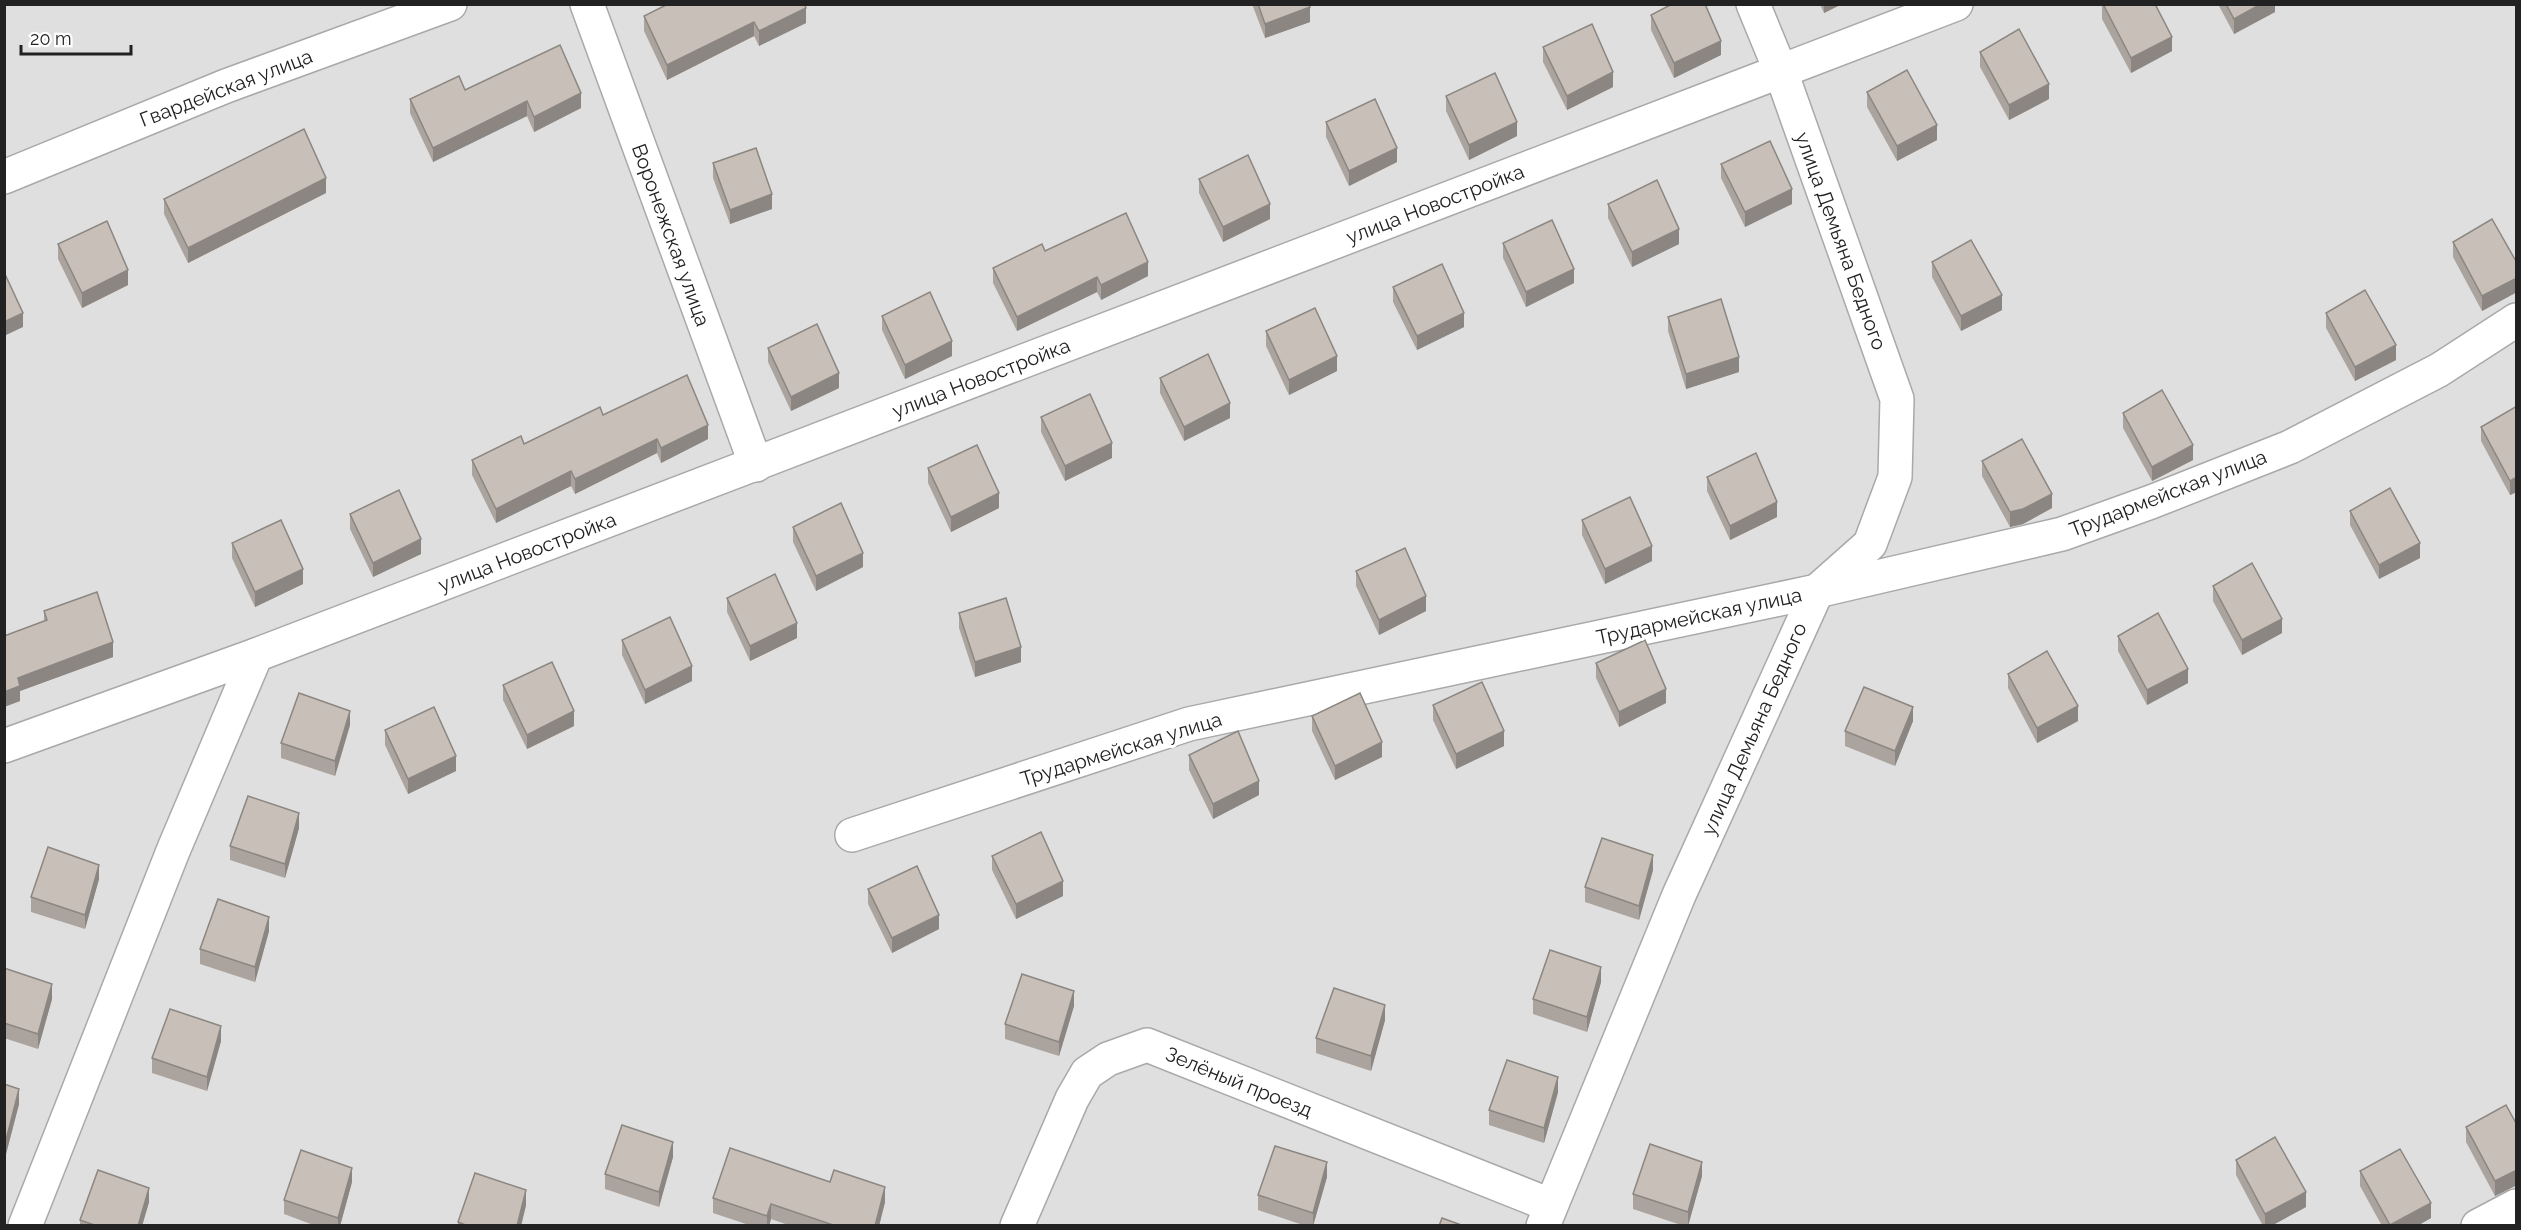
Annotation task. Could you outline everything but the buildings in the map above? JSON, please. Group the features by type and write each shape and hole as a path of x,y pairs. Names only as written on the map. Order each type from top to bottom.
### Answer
{"street":[{"name":"Гвардейская улица","path":"4,177 226,86 450,4"},
{"name":"Воронежская улица","path":"587,4 756,465"},
{"name":"улица Демьяна Бедного","path":"1546,1215 1679,895 1817,591 1870,544 1895,477 1897,399 1754,4"},
{"name":"улица Новостройка","path":"4,746 256,655 756,465 1956,4"},
{"name":"Трудармейская улица","path":"852,835 1188,724 1817,591 2062,534 2151,502 2290,447 2439,370 2517,320"},
{"path":"26,1226 172,850 256,655"},
{"name":"Зелёный проезд","path":"1017,1226 1072,1099 1087,1073 1108,1059 1147,1045 1546,1215"},
{"path":"2478,1226 2517,1206"}],"shaded area":[{"path":"5,5 2516,5 2516,1225 5,1225"}]}
